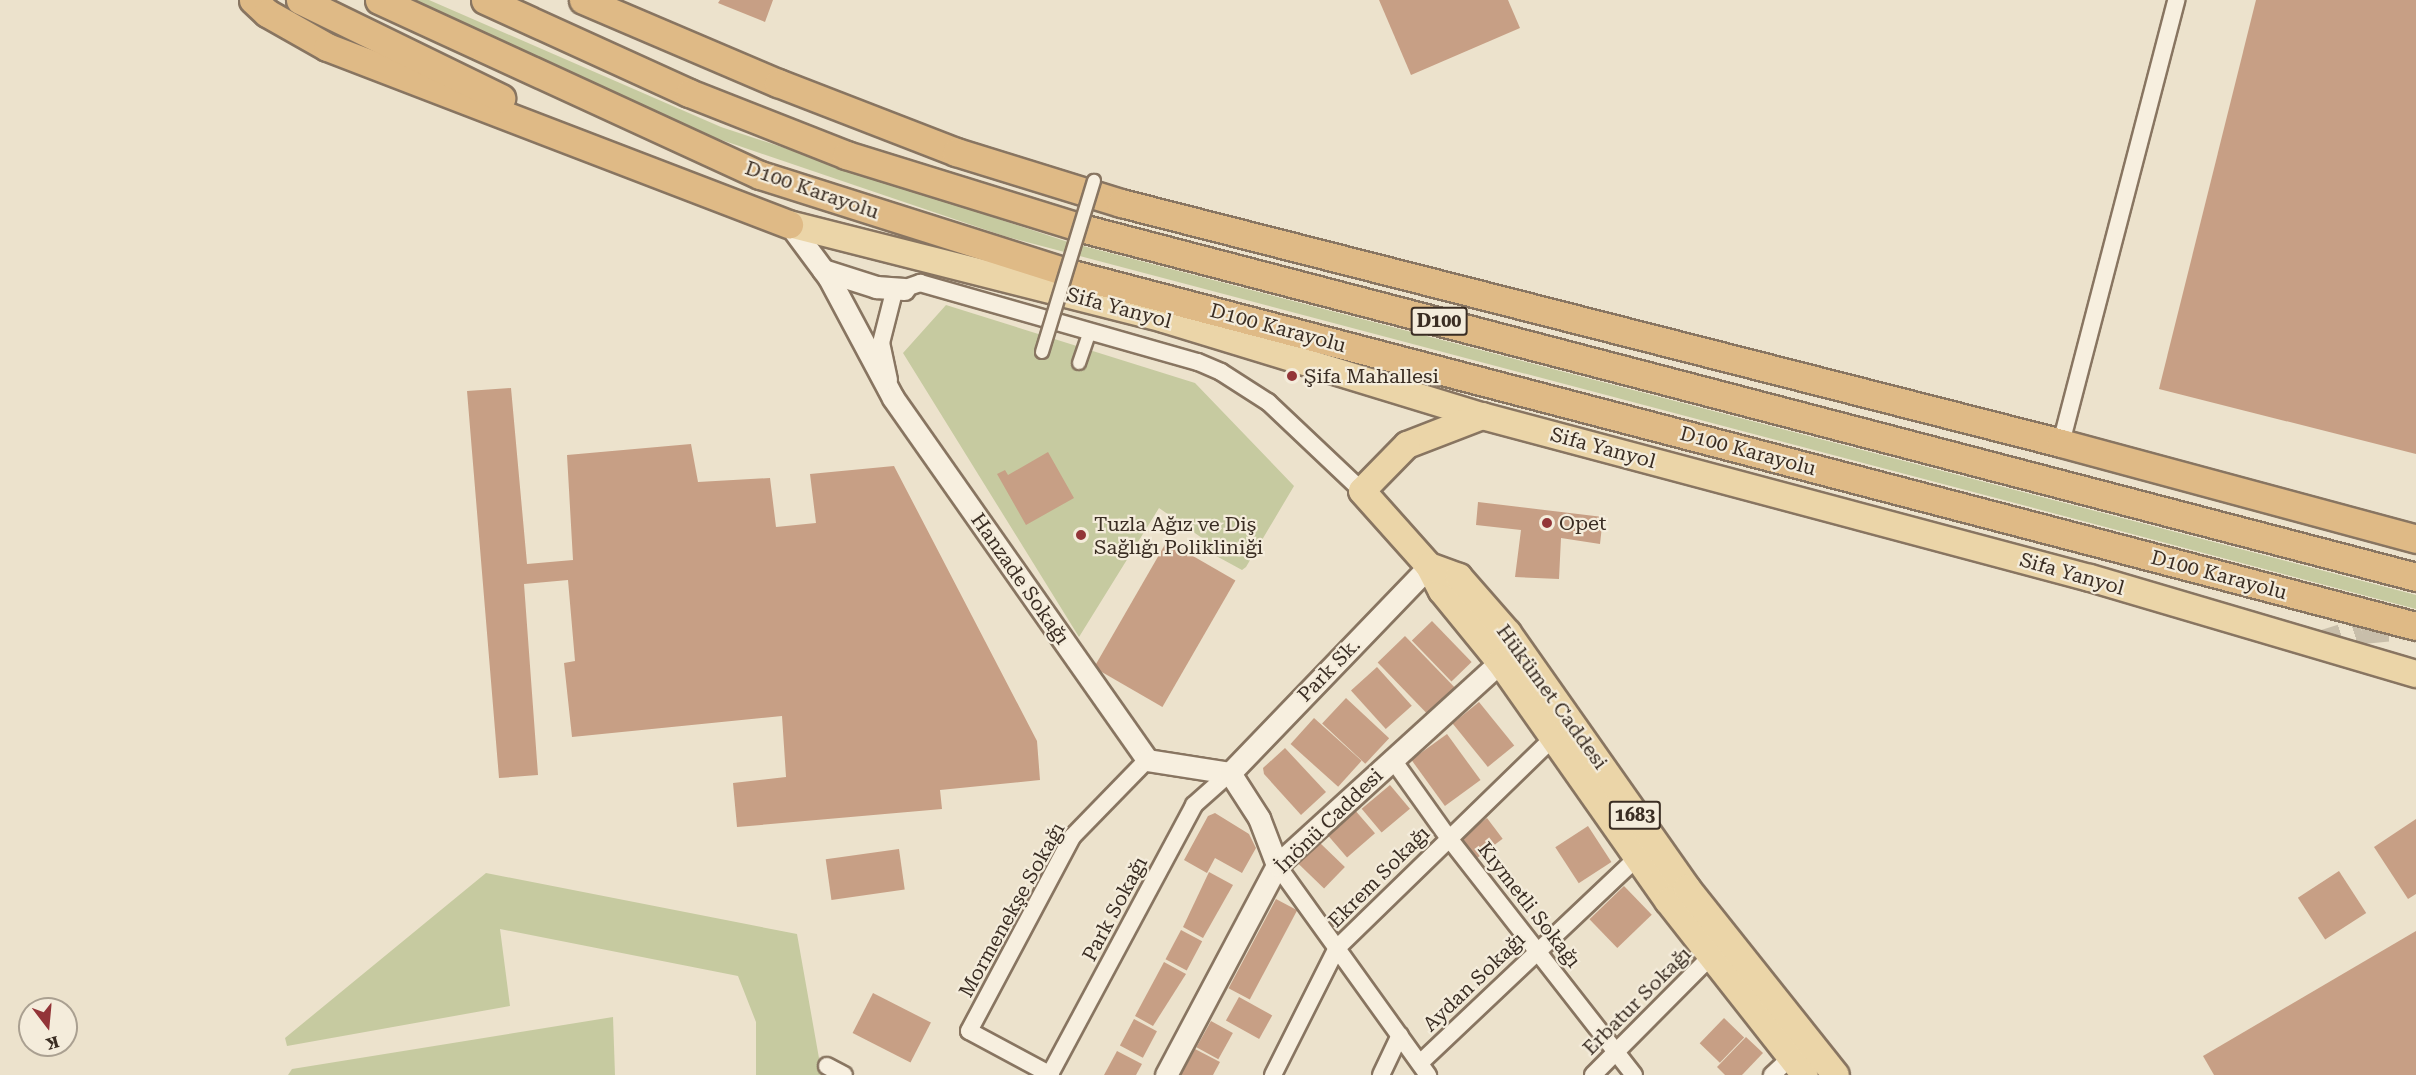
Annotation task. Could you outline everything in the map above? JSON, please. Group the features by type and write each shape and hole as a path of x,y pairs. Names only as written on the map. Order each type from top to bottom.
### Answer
{"highway":[{"path":"253,0 267,13 327,47 652,174 789,224"},
{"path":"300,0 652,174"},
{"name":"D100 Karayolu","path":"379,0 760,175 1072,274 2416,626"},
{"name":"D100","path":"485,0 689,93 846,155 1085,229 2416,577"},
{"path":"583,0 956,152 2061,443 2416,539"},
{"path":"598,0 636,23"}],"main road":[{"name":"Sifa Yanyol","path":"789,224 1164,319 1482,416 2090,578 2416,674"},
{"path":"1362,491 1407,445 1482,416"},
{"name":"Hükümet Caddesi","path":"1362,491 1429,566 1442,591 1500,662 1637,858 1798,1066"},
{"name":"Hükümet Caddesi","path":"1429,566 1459,577 1508,633 1673,869 1836,1075"}],"street":[{"path":"2061,443 2176,0"},
{"path":"1042,352 1094,181"},
{"name":"Hanzade Sokağı","path":"789,224 823,270 893,398 1147,760"},
{"path":"823,270 876,287 904,289"},
{"path":"893,398 880,343 894,292 920,284 1198,362 1221,372 1268,402 1362,491"},
{"path":"1079,363 1090,331"},
{"name":"Park Sk.","path":"1230,773 1429,566"},
{"name":"İnönü Caddesi","path":"1166,1075 1277,865 1500,662"},
{"name":"Ekrem Sokağı","path":"1273,1075 1337,948 1448,837 1554,737"},
{"path":"1147,760 1230,773 1259,818 1277,865 1424,1069"},
{"name":"Mormenekşe Sokağı","path":"1050,1075 969,1031 1072,837 1147,760"},
{"name":"Kıymetli Sokağı","path":"1393,760 1448,837 1617,1050 1634,1075"},
{"name":"Park Sokağı","path":"1050,1075 1194,805 1230,773"},
{"name":"Aydan Sokağı","path":"1424,1069 1538,950 1637,858"},
{"name":"Erbatur Sokağı","path":"1593,1075 1711,956"},
{"path":"1381,1075 1400,1035"},
{"path":"827,1066 844,1075"},
{"path":"1772,1075 1798,1066"}],"green space":[{"path":"399,0 429,0 721,127 1068,242 2416,595 2416,609 1004,236 707,135 600,92"},
{"path":"946,305 1195,383 1294,486 1246,567 1242,570 1198,546 1202,538 1159,508 1079,637 903,353"},
{"path":"486,873 797,934 822,1075 756,1075 756,1022 738,976 500,929 510,1006 287,1046 285,1038"},
{"path":"613,1017 615,1075 288,1075 292,1069"}],"building":[{"path":"720,0 773,0 765,22 718,3"},
{"path":"1379,0 1508,0 1520,28 1411,75"},
{"path":"2256,0 2416,0 2416,454 2159,389"},
{"path":"511,388 527,564 573,560 567,455 691,444 698,482 770,478 776,527 816,523 810,474 894,466 1037,741 1040,780 940,790 942,809 737,827 733,783 786,777 782,716 572,737 564,663 575,661 568,580 524,584 538,775 499,778 467,391"},
{"path":"1048,452 1074,498 1026,525 997,474 1005,470 1008,475"},
{"path":"1478,502 1603,517 1600,544 1561,538 1559,579 1515,577 1521,530 1476,525"},
{"path":"1167,541 1235,580 1162,707 1094,667"},
{"path":"1432,621 1472,662 1451,681 1412,640"},
{"path":"1405,636 1456,689 1428,715 1378,662"},
{"path":"1377,667 1412,706 1386,729 1351,690"},
{"path":"1346,698 1389,738 1365,764 1322,724"},
{"path":"1479,702 1514,746 1488,767 1453,723"},
{"path":"1314,718 1362,761 1338,787 1291,744"},
{"path":"1447,734 1481,780 1445,806 1411,760"},
{"path":"1285,748 1326,792 1301,815 1264,774 1263,768"},
{"path":"1390,785 1410,809 1382,833 1362,809"},
{"path":"1354,809 1375,833 1347,857 1326,833"},
{"path":"1215,813 1249,834 1256,848 1242,873 1215,858 1207,873 1184,860 1208,816"},
{"path":"1487,818 1503,839 1475,859 1460,838"},
{"path":"2416,819 2416,894 2408,899 2374,847"},
{"path":"1588,826 1611,862 1579,883 1555,847"},
{"path":"1319,842 1345,867 1324,889 1298,864"},
{"path":"899,849 905,890 831,900 826,859"},
{"path":"2339,871 2366,913 2325,940 2298,898"},
{"path":"1209,872 1233,885 1203,938 1183,927"},
{"path":"1624,886 1652,915 1617,948 1589,919"},
{"path":"1276,899 1297,910 1250,999 1229,988"},
{"path":"1181,930 1202,941 1187,970 1166,959"},
{"path":"2416,931 2416,1075 2214,1075 2203,1056"},
{"path":"1164,962 1186,974 1153,1026 1135,1016"},
{"path":"873,993 931,1023 910,1063 853,1033"},
{"path":"1239,997 1272,1015 1259,1039 1226,1021"},
{"path":"1724,1018 1744,1037 1720,1063 1700,1043"},
{"path":"1134,1019 1157,1031 1143,1058 1120,1045"},
{"path":"1211,1021 1233,1033 1218,1059 1196,1047"},
{"path":"1746,1037 1763,1053 1742,1075 1725,1075 1717,1067"},
{"path":"1195,1049 1220,1062 1213,1075 1181,1075"},
{"path":"1117,1051 1142,1064 1136,1075 1104,1075"}],"tunnel":[{"path":"2317,645 2362,631 2415,626"}],"place":[{"name":"Şifa Mahallesi","path":"1292,376"},
{"name":"Opet","path":"1547,523"},
{"name":"Tuzla Ağız ve Diş Sağlığı Polikliniği","path":"1081,535"}]}
